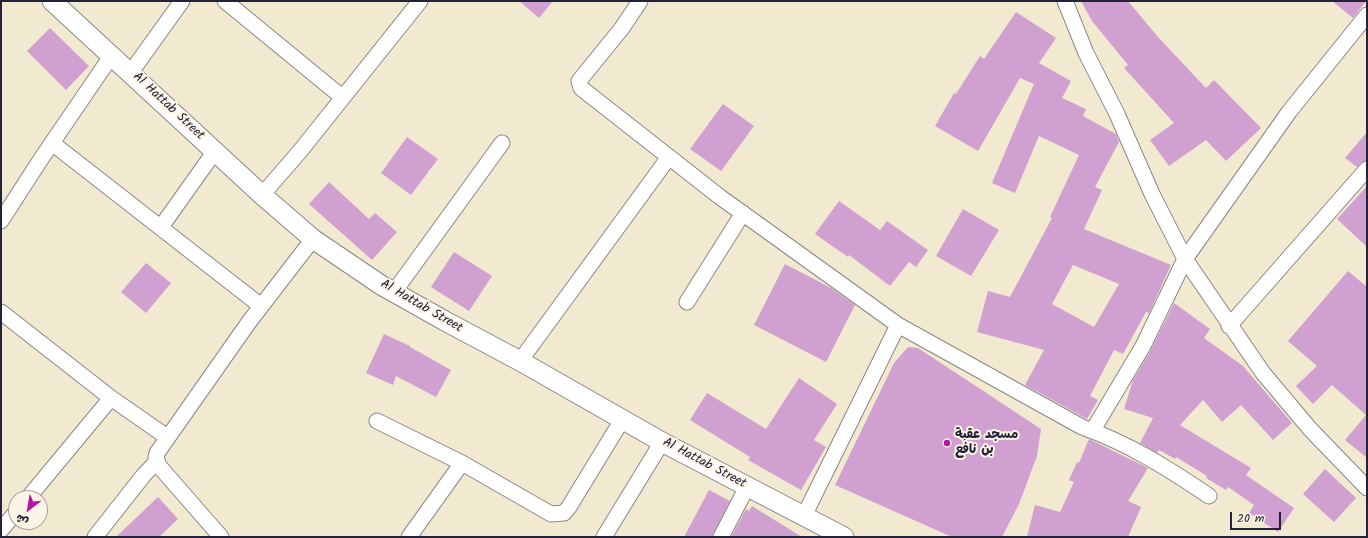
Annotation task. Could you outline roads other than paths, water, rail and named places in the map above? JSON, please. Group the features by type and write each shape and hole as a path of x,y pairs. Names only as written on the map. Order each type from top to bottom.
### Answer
{"street":[{"name":"Al Hattab Street","path":"52,1 131,72 262,195 313,239 394,292 520,361 622,420 844,537"},
{"path":"131,72 182,1"},
{"path":"225,1 342,97"},
{"path":"262,195 420,1"},
{"path":"640,1 622,28 580,81 579,85 581,88 743,213 898,325 1082,427 1112,438 1169,468 1209,496"},
{"path":"1065,1 1086,53 1117,114 1152,194 1185,259 1229,326 1263,373 1310,429 1367,488"},
{"path":"1093,430 1143,346 1185,259 1288,112 1367,15"},
{"path":"1,221 112,55"},
{"path":"52,143 261,306"},
{"path":"394,292 502,143"},
{"path":"161,227 215,151"},
{"path":"520,361 669,157"},
{"path":"1229,326 1367,169"},
{"path":"686,302 743,213"},
{"path":"95,537 156,461 157,453 167,437 261,306 313,239"},
{"path":"1,312 111,398 167,437"},
{"path":"804,516 898,325"},
{"path":"35,490 111,398"},
{"path":"377,421 462,464 551,514 564,513 569,508 622,420"},
{"path":"604,537 662,442"},
{"path":"156,461 221,537"},
{"path":"409,537 462,464"},
{"path":"721,537 747,487"},
{"path":"1,530 8,522"}],"place":[{"name":"مسجد عقبة بن نافع","path":"947,443"}]}
